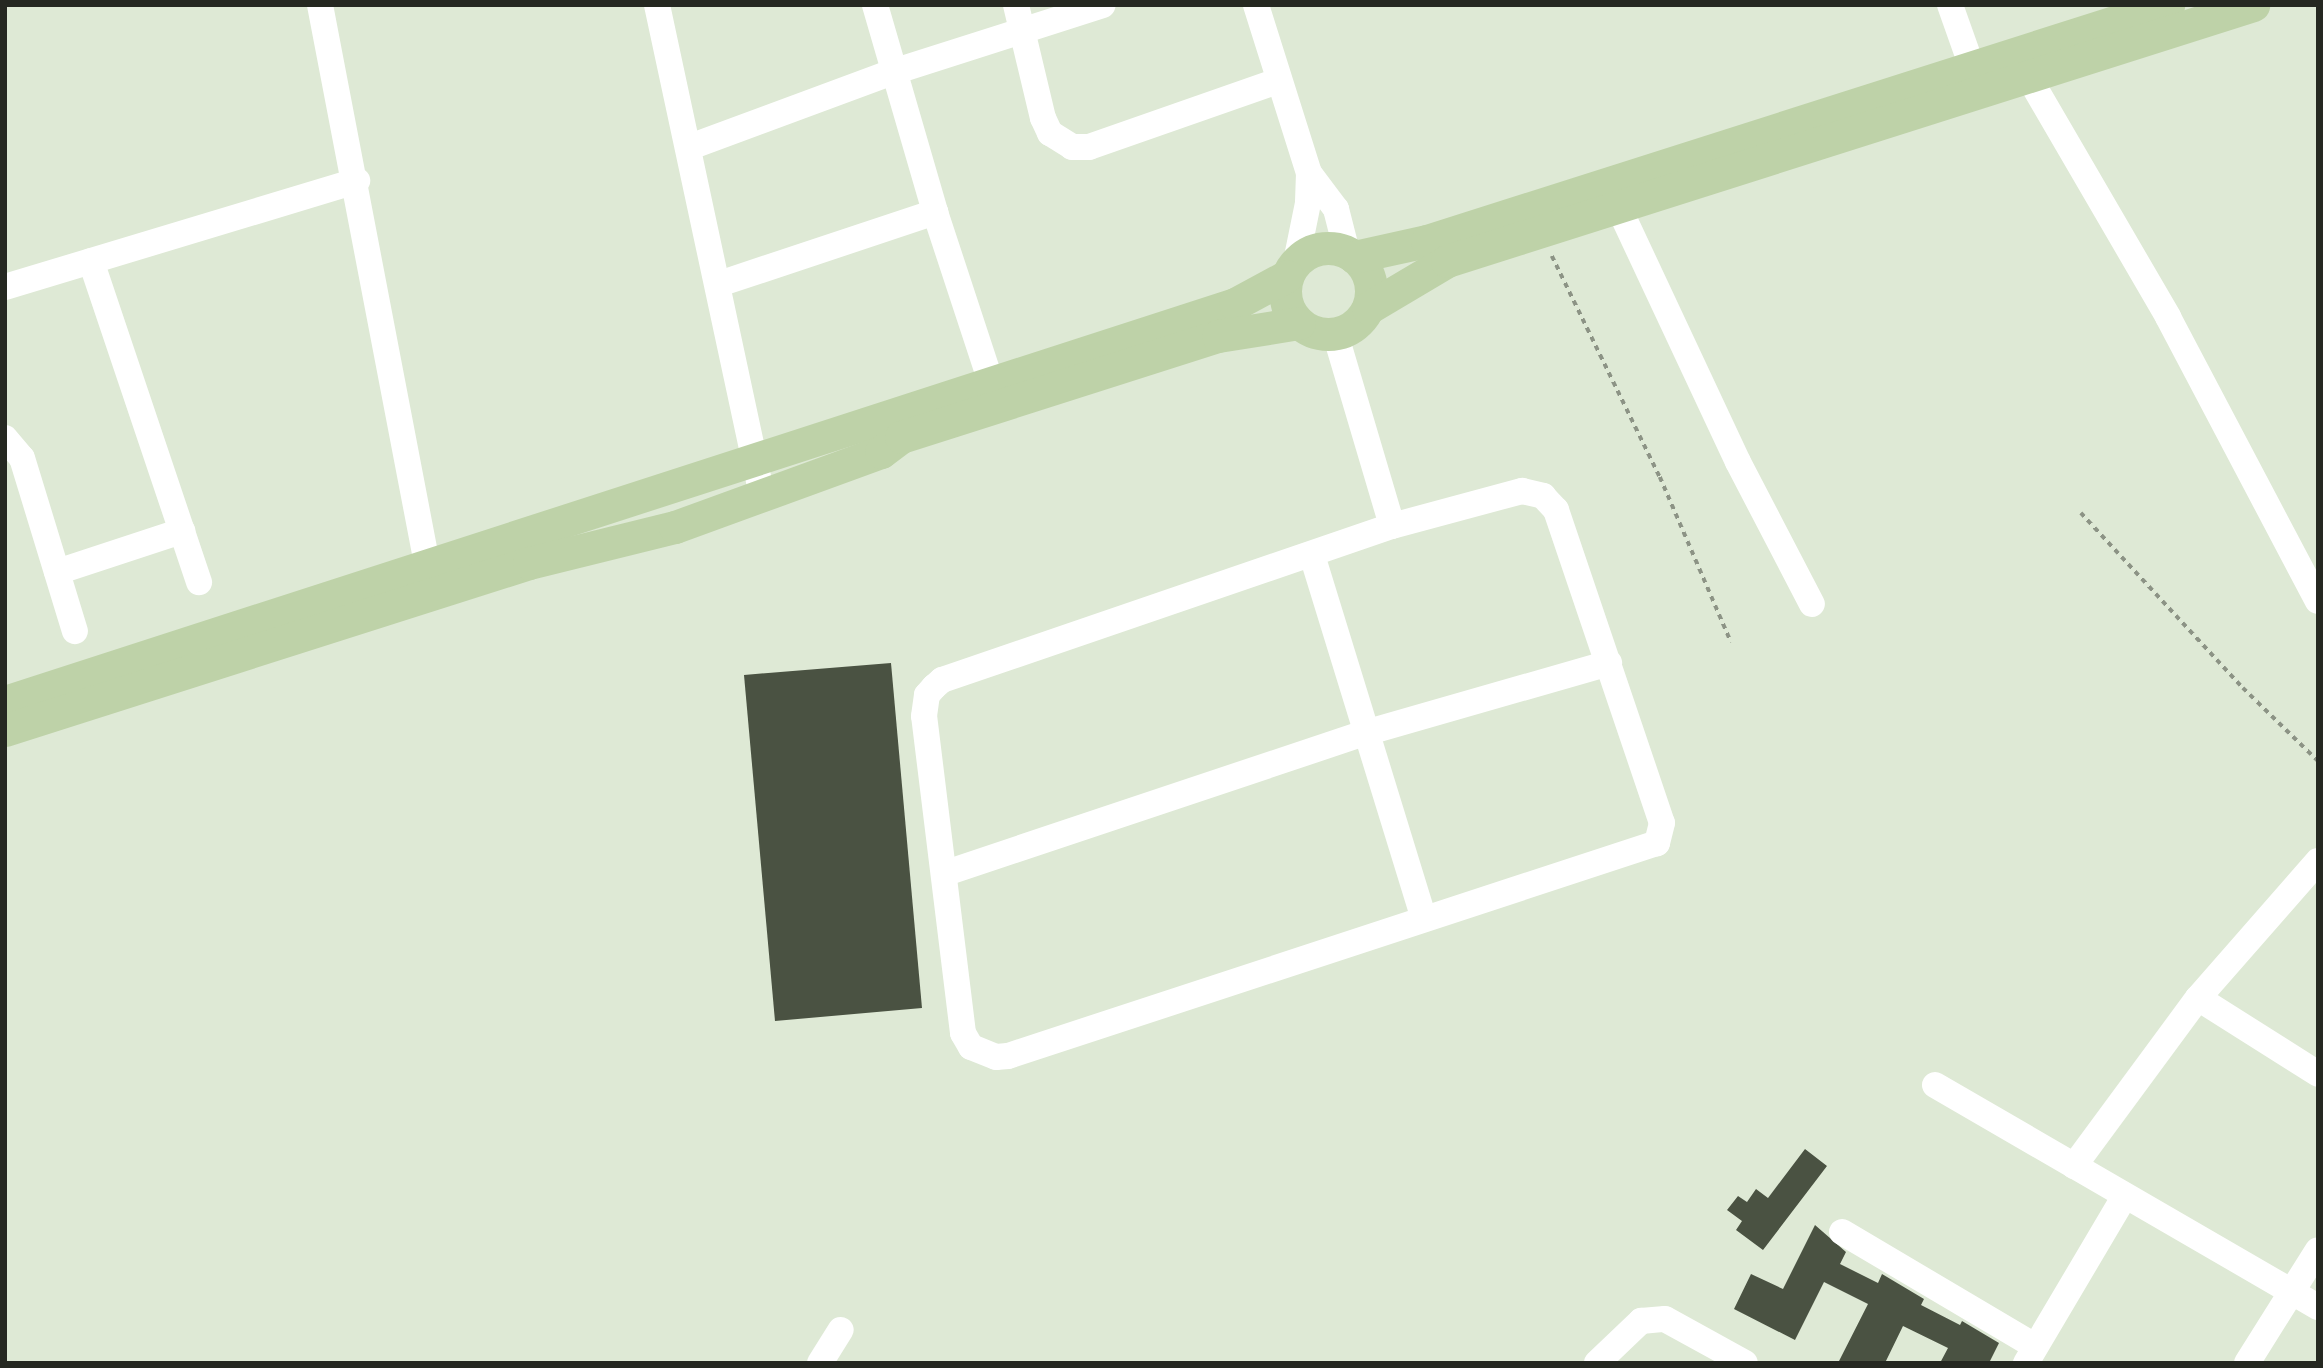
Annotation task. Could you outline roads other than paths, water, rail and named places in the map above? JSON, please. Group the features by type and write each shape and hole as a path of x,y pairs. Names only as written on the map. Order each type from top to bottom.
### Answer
{"main road":[{"path":"5,702 1242,302 1320,248 1350,254 1427,241 2168,5"},
{"path":"1292,269 1288,306 1299,323 1316,332 1335,333 1354,325 1368,308 1447,261 2253,5"},
{"path":"1350,254 1370,280 1368,308"},
{"path":"5,730 528,563 651,535 881,452 897,439 927,428 1218,336 1299,323"}],"street":[{"path":"320,5 357,181 427,564"},
{"path":"657,5 690,147 762,495"},
{"path":"876,5 934,212 991,382"},
{"path":"690,147 893,72 1018,18 1103,5"},
{"path":"1256,5 1277,80 1309,173 1336,209 1350,254"},
{"path":"1950,5 1972,67"},
{"path":"1018,18 1043,118 1050,133 1072,147 1089,148 1277,80"},
{"path":"2028,76 2168,317 2318,601"},
{"path":"1292,269 1307,213 1309,173"},
{"path":"5,287 357,181"},
{"path":"1619,208 1732,451 1812,604"},
{"path":"719,284 934,212"},
{"path":"91,261 199,582"},
{"path":"1335,333 1392,526"},
{"path":"5,438 22,458 75,631"},
{"path":"1522,491 1543,496 1556,510 1662,823 1657,843 996,1056 971,1047 962,1032 946,873 924,716 927,695 943,680 1312,555 1392,526 1522,491"},
{"path":"57,572 182,531"},
{"path":"1312,555 1424,918"},
{"path":"946,873 1365,733 1609,663"},
{"path":"2074,1166 2198,998 2318,861"},
{"path":"2198,998 2318,1074"},
{"path":"1935,1085 2318,1307"},
{"path":"1842,1232 2030,1355 2124,1196"},
{"path":"2247,1363 2318,1250"},
{"path":"1597,1363 1642,1321 1665,1319 1745,1363"},
{"path":"820,1363 841,1330"}]}
